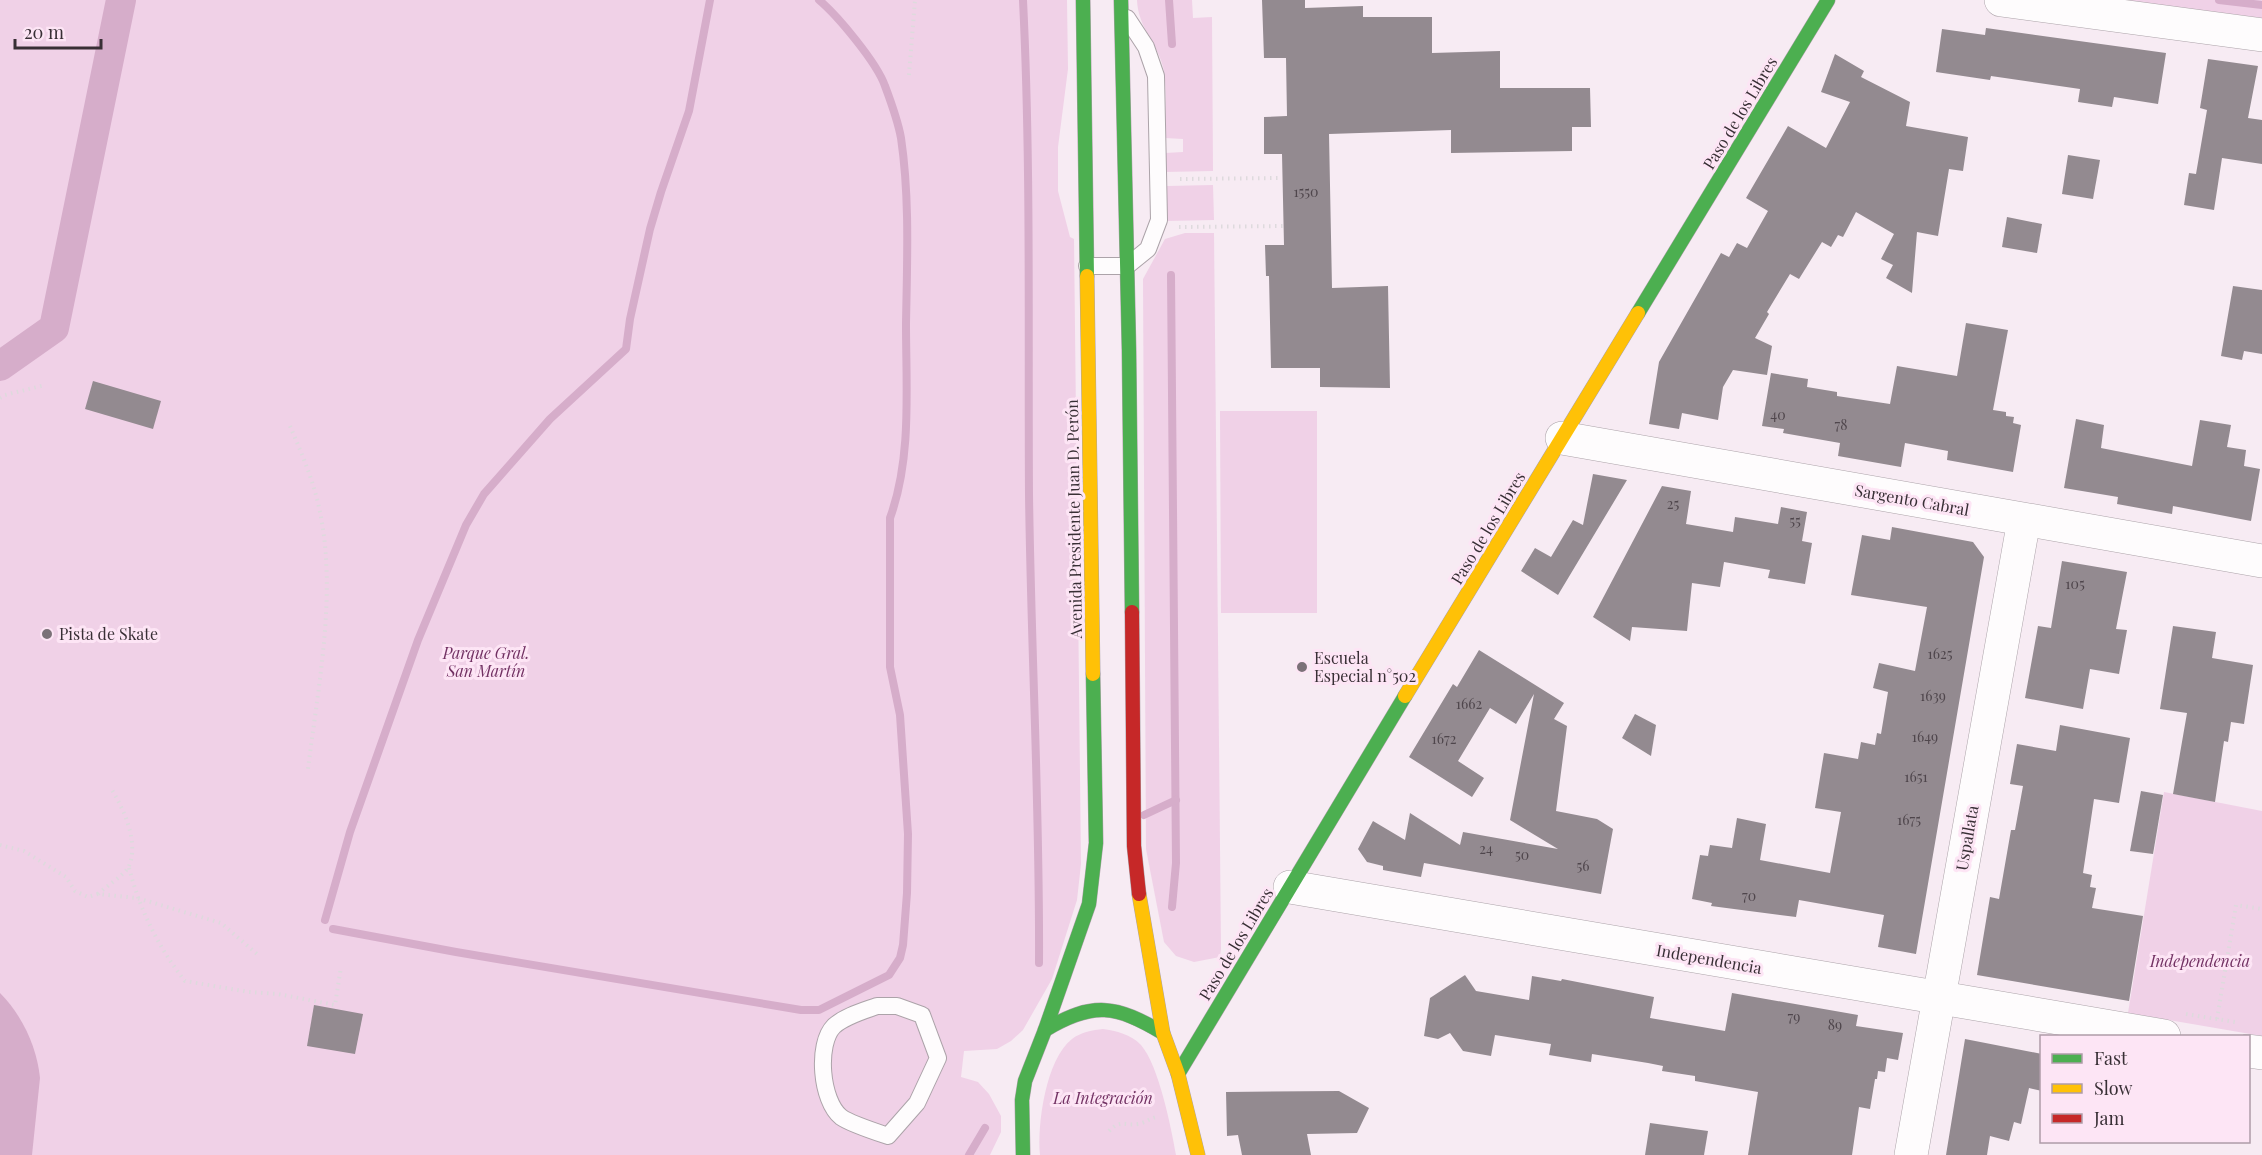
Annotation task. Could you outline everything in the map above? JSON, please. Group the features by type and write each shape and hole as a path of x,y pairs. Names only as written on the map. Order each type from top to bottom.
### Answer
{"main road":[{"name":"Avenida Presidente Juan D. Perón","path":"1023,1155 1022,1100 1025,1081 1046,1030 1089,904 1096,843 1083,0"},
{"name":"Paso de los Libres","path":"1178,1074 1828,0"},
{"path":"1121,5 1127,266 1134,846 1140,900 1163,1033 1178,1074 1198,1155"},
{"path":"1046,1030 1077,1013 1106,1009 1133,1016 1163,1033"},
{"path":"1007,1155 1022,1132"}],"street":[{"path":"2001,0 2262,35"},
{"name":"Sargento Cabral","path":"1562,438 2262,561"},
{"name":"Uspallata","path":"1911,1155 2024,520"},
{"name":"Independencia","path":"1290,886 1939,998 2175,1025"},
{"path":"2250,1042 2262,1053"}],"lane":[{"path":"1087,266 1127,266 1148,249 1157,228 1156,76 1146,47 1121,5"},
{"path":"876,1006 897,1006 922,1016 938,1058 916,1103 888,1136 840,1116 828,1096 822,1071 824,1046 834,1026 858,1012 876,1006"}],"path":[{"path":"909,75 915,0"},
{"path":"1158,179 1282,178"},
{"path":"1157,228 1287,226"},
{"path":"0,398 45,385"},
{"path":"290,426 311,477 321,514 326,558 326,605 321,666 308,769"},
{"path":"112,790 128,827 132,853 129,868 137,898 170,962 185,981 249,992 278,994 335,1005 341,967"},
{"path":"0,845 24,851 66,877 75,891 88,897 98,894 137,898 221,923 257,954"},
{"path":"98,894 129,868"},
{"path":"2217,1019 2236,905 2262,909"},
{"path":"2175,1025 2217,1019 2241,1035"},
{"path":"1108,1131 1123,1123 1141,1124 1153,1117 1162,1117 1186,1107"}],"green space":[{"name":"Parque Gral. San Martín","path":"0,0 1067,0 1068,69 1058,147 1058,191 1070,237 1074,239 1081,864 1077,900 1052,979 1023,1030 1011,1041 997,1049 964,1051 961,1077 978,1082 989,1094 1001,1116 1001,1132 990,1155 0,1155"},
{"path":"1137,0 1192,0 1193,18 1212,17 1213,171 1165,172 1165,153 1183,152 1183,139 1165,138 1164,71 1158,53 1141,20"},
{"path":"2121,0 2262,0 2262,18"},
{"path":"1213,185 1214,220 1166,221 1167,186"},
{"path":"1185,233 1214,233 1221,949 1220,957 1194,962 1176,956 1164,942 1146,849 1143,279 1165,239"},
{"path":"1220,411 1317,411 1317,613 1221,613"},
{"name":"Independencia","path":"2164,792 2262,811 2262,1036 2128,1013"},
{"name":"La Integración","path":"1103,1029 1133,1038 1147,1055 1159,1082 1176,1155 1040,1155 1042,1110 1056,1061 1063,1048 1072,1039 1087,1032"}],"shaded area":[{"path":"0,993 22,1021 36,1055 40,1078 32,1155 0,1155"}],"building":[{"path":"1262,0 1305,0 1305,8 1363,6 1363,17 1432,17 1432,53 1500,51 1500,88 1590,88 1591,127 1572,127 1572,151 1451,153 1451,130 1329,134 1332,288 1388,286 1390,388 1320,387 1320,368 1271,368 1269,276 1266,276 1265,245 1284,245 1282,154 1264,154 1264,117 1287,116 1286,58 1264,58"},
{"path":"1986,28 2166,53 2158,104 2114,97 2112,107 2078,102 2080,89 1991,76 1990,80 1936,72 1942,29 1985,35"},
{"path":"1835,54 1864,71 1861,77 1910,102 1906,126 1968,137 1963,171 1949,169 1938,236 1917,232 1912,293 1886,278 1893,265 1881,259 1894,234 1856,212 1843,237 1838,235 1831,247 1822,242 1799,279 1790,274 1767,312 1769,314 1755,338 1772,346 1767,375 1733,370 1723,387 1718,420 1682,413 1679,429 1649,424 1659,362 1721,253 1729,257 1737,243 1747,248 1768,211 1746,198 1788,126 1826,148 1850,102 1821,92"},
{"path":"2208,59 2258,66 2248,118 2262,120 2262,164 2222,158 2214,210 2184,205 2189,173 2196,174 2207,110 2200,108"},
{"path":"2068,155 2100,160 2093,199 2062,194"},
{"path":"2007,217 2042,224 2037,253 2002,247"},
{"path":"2233,286 2262,290 2262,354 2244,351 2242,360 2221,356"},
{"path":"1966,323 2008,330 1993,410 2006,412 2006,416 2014,417 2013,423 2021,425 2013,472 1947,460 1948,451 1905,443 1901,467 1838,456 1840,443 1783,433 1784,429 1762,426 1771,373 1808,379 1807,387 1837,392 1837,396 1890,404 1897,366 1957,376"},
{"path":"93,381 161,401 153,429 85,409"},
{"path":"2076,419 2104,425 2101,448 2192,466 2200,420 2231,425 2227,447 2246,450 2244,466 2260,469 2251,521 2173,506 2172,514 2117,504 2118,497 2064,488"},
{"path":"1593,474 1627,480 1558,595 1521,571 1535,548 1551,557 1573,520 1583,525"},
{"path":"1662,486 1691,491 1686,524 1733,532 1735,517 1778,524 1781,507 1807,512 1802,541 1812,543 1805,584 1768,578 1770,570 1724,562 1720,587 1692,583 1687,631 1632,627 1630,641 1593,617"},
{"path":"1892,527 1973,542 1984,557 1916,954 1878,947 1884,915 1799,900 1796,917 1711,906 1712,903 1692,899 1700,855 1708,856 1710,845 1732,848 1737,818 1766,824 1760,860 1830,873 1841,812 1815,808 1824,753 1858,759 1861,742 1875,745 1877,733 1881,734 1888,692 1873,688 1879,663 1915,671 1927,607 1851,595 1862,535 1890,540"},
{"path":"2062,561 2127,572 2116,629 2127,630 2119,674 2090,669 2083,709 2025,698 2038,626 2051,628"},
{"path":"2173,626 2216,632 2212,658 2253,665 2244,724 2231,722 2228,742 2224,741 2215,802 2173,794 2187,713 2160,709"},
{"path":"1479,650 1564,703 1554,719 1567,726 1556,811 1597,819 1613,829 1601,894 1424,863 1421,877 1383,870 1383,866 1367,862 1358,849 1373,821 1405,840 1410,813 1460,845 1463,832 1558,849 1510,820 1534,694 1516,724 1490,708 1458,761 1484,778 1472,797 1409,757 1453,684 1457,687"},
{"path":"1635,714 1656,725 1651,756 1622,738"},
{"path":"2060,725 2130,738 2119,803 2094,799 2083,873 2092,875 2090,887 2096,888 2092,908 2143,916 2129,1001 1977,975 1990,897 1999,899 2011,830 2015,830 2023,786 2010,784 2017,744 2056,751"},
{"path":"2141,791 2163,795 2153,854 2130,851"},
{"path":"1465,975 1476,991 1529,1000 1532,976 1561,981 1562,979 1654,997 1650,1018 1725,1031 1732,993 1858,1015 1856,1026 1903,1033 1898,1060 1887,1058 1885,1072 1878,1071 1870,1109 1859,1107 1852,1155 1748,1155 1758,1092 1695,1081 1695,1076 1662,1071 1663,1066 1648,1063 1592,1054 1591,1062 1549,1055 1551,1044 1495,1035 1491,1056 1463,1051 1450,1033 1438,1039 1424,1036 1430,998"},
{"path":"314,1005 363,1014 355,1054 307,1046"},
{"path":"1965,1039 2040,1054 2040,1091 2029,1088 2021,1124 2014,1122 2009,1141 1990,1136 1987,1155 1946,1155"},
{"path":"1339,1091 1369,1108 1357,1133 1307,1134 1311,1155 1242,1155 1238,1135 1227,1136 1226,1092"},
{"path":"1650,1123 1708,1131 1704,1155 1645,1155"}],"waterway":[{"path":"0,366 54,328 121,0"},
{"path":"325,920 350,832 418,640 466,525 484,494 550,419 626,349 630,319 650,229 689,111 710,0"},
{"path":"333,929 801,1010 819,1010 889,975 900,958 907,893 908,834 900,715 890,667 890,518 897,495 905,447 907,398 906,184 898,125 881,76 856,40 819,0"},
{"path":"1023,0 1028,185 1029,494 1039,963"},
{"path":"1169,0 1172,44"},
{"path":"2219,0 2262,5"},
{"path":"1171,275 1176,863 1172,907"},
{"path":"1144,815 1176,800"},
{"path":"969,1155 985,1128"}],"traffic: fast":[{"path":"1083,0 1087,276"},
{"path":"1121,0 1132,612"},
{"path":"1638,313 1828,0"},
{"path":"1045,1030 1089,904 1096,843 1093,674"},
{"path":"1178,1074 1405,696"},
{"path":"1023,1155 1022,1100 1025,1081 1045,1030 1077,1014 1104,1010 1131,1017 1163,1033"}],"traffic: slow":[{"path":"1087,276 1093,674"},
{"path":"1405,696 1638,313"},
{"path":"1139,894 1163,1033 1178,1074 1198,1155"}],"traffic: jam":[{"path":"1132,612 1134,846 1139,894"}],"place":[{"name":"Pista de Skate","path":"47,634"},
{"name":"Escuela Especial n°502","path":"1302,667"}]}
